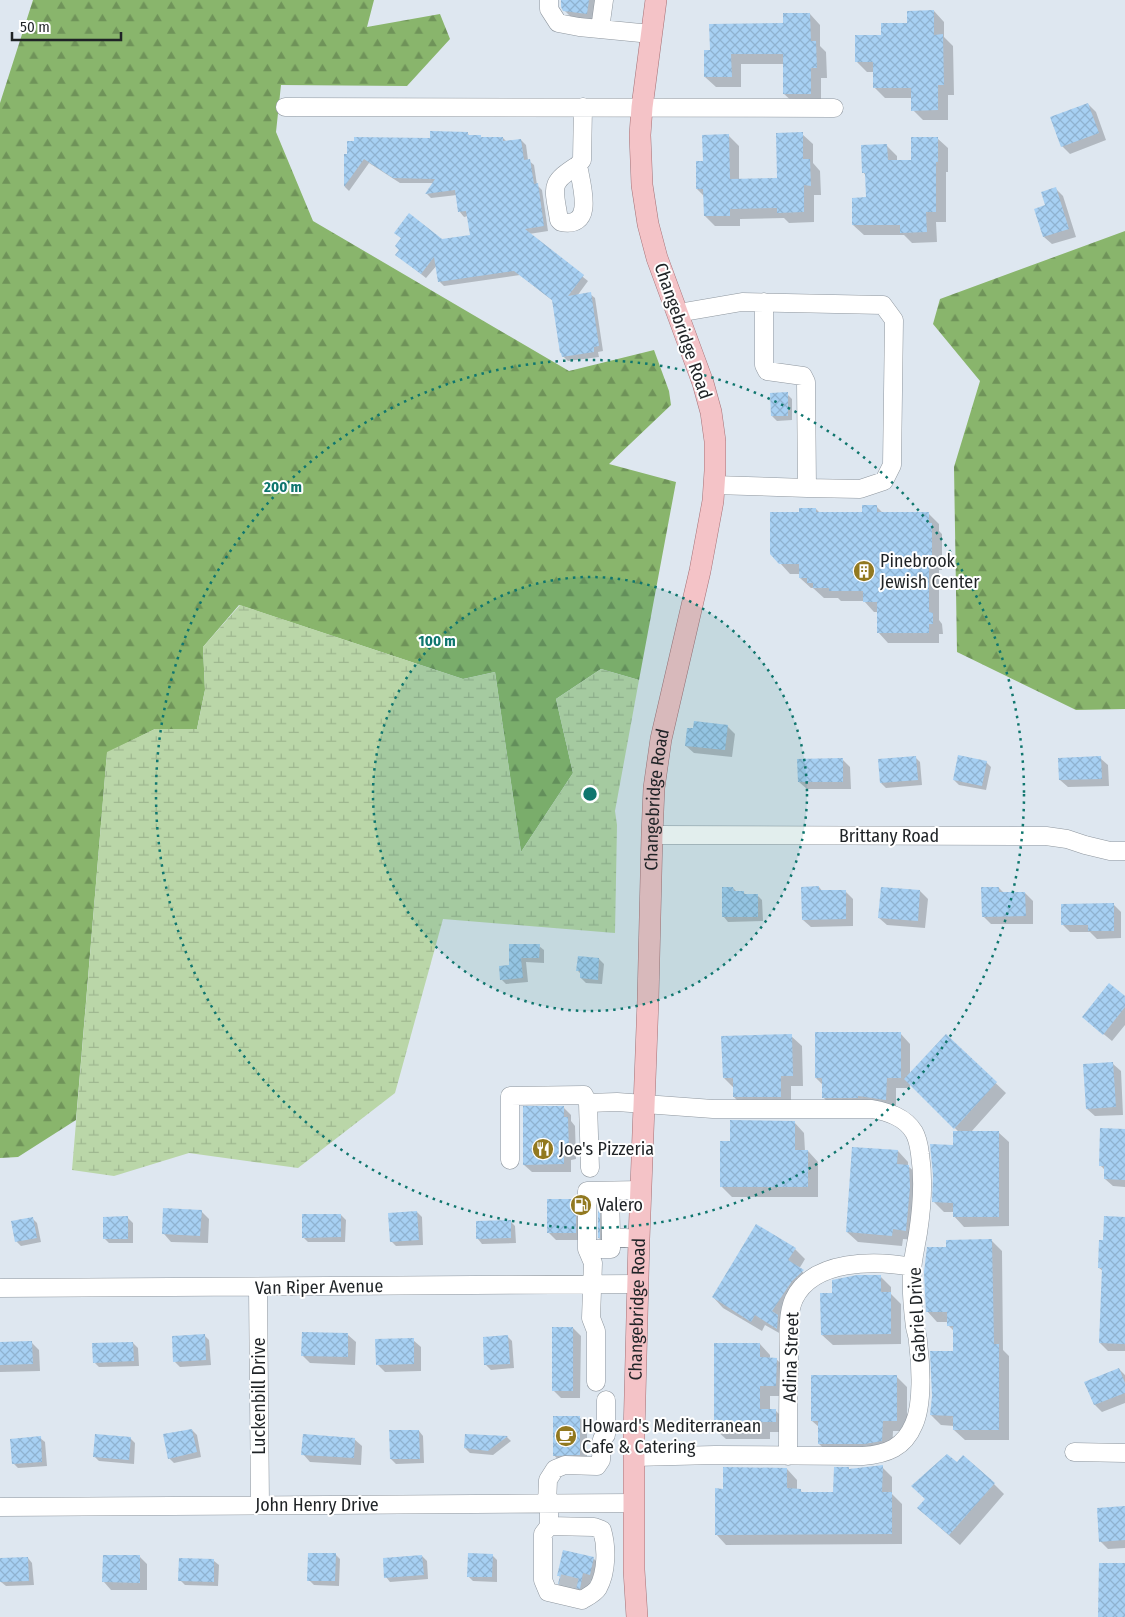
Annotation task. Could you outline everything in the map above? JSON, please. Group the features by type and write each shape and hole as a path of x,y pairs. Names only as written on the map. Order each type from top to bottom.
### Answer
{"main road":[{"name":"Changebridge Road","path":"637,1617 634,1570 634,1436 654,788 661,739 700,571 713,501 714,485 714,441 703,382 657,258 648,224 641,165 642,108 656,0"}],"street":[{"path":"549,0 548,9 558,23 652,34"},
{"path":"600,29 604,0"},
{"path":"284,107 834,108"},
{"path":"578,164 582,160 583,108"},
{"path":"678,313 742,302 883,305 894,320 892,465 884,481 860,488 714,485"},
{"path":"764,302 764,365 766,371 803,376 806,382 807,488"},
{"name":"Brittany Road","path":"652,835 1046,836 1067,839 1110,851 1125,851"},
{"path":"510,1160 510,1096 584,1095 588,1103 590,1168"},
{"name":"Gabriel Drive","path":"588,1103 617,1102 713,1109 872,1109 892,1114 908,1125 914,1132 918,1142 921,1165 922,1196 912,1268 921,1392 918,1415 914,1426 906,1438 881,1454 863,1456 715,1455 634,1457"},
{"path":"596,1382 596,1331 592,1318 593,1263 587,1249 587,1191 641,1190"},
{"path":"587,1249 611,1249 610,1191"},
{"path":"611,1237 639,1239"},
{"name":"Adina Street","path":"788,1456 789,1329 791,1307 800,1289 810,1279 823,1271 842,1266 882,1263 912,1268"},
{"name":"Van Riper Avenue","path":"0,1288 638,1284"},
{"name":"Luckenbill Drive","path":"258,1287 260,1505"},
{"path":"549,1526 594,1526 602,1530 605,1570 582,1600 548,1592 551,1582 543,1534 549,1526 548,1480 555,1469 565,1465 597,1466 600,1460 602,1439 606,1435 606,1400"},
{"path":"606,1435 634,1436"},
{"path":"1074,1452 1125,1453"},
{"name":"John Henry Drive","path":"0,1507 634,1503"}],"green space":[{"path":"33,0 374,0 367,27 440,14 450,39 407,86 281,85 276,132 313,221 569,371 654,350 669,391 671,405 609,464 676,482 639,680 601,669 556,699 573,773 521,852 495,672 463,679 239,605 203,647 205,690 197,729 155,729 107,753 76,1120 18,1157 0,1158 0,103"},
{"path":"1125,231 1125,709 1076,710 957,652 954,467 980,381 933,324 940,299"},
{"path":"240,605 463,679 495,672 521,852 573,773 556,699 601,669 639,680 615,811 617,825 615,933 443,919 395,1093 298,1168 189,1153 114,1176 72,1170 107,752 155,729 197,729 205,690 203,647"}],"building":[{"path":"561,0 589,0 587,14 563,11"},
{"path":"934,10 934,35 943,34 944,85 938,85 938,110 911,111 911,88 873,88 873,62 855,62 855,35 881,35 881,23 907,23 907,11"},
{"path":"783,13 810,13 811,41 816,41 817,68 811,68 811,94 783,94 783,54 731,54 732,77 704,77 704,50 710,50 709,24 783,23"},
{"path":"1088,103 1099,133 1061,147 1050,117"},
{"path":"430,131 468,132 468,135 481,135 481,137 503,137 503,141 521,139 524,160 530,159 534,184 538,183 544,226 525,229 584,275 568,296 591,292 599,346 594,347 594,352 562,357 552,300 514,271 438,282 434,257 421,274 395,255 399,250 395,246 401,238 394,233 409,213 442,239 470,235 466,211 458,212 455,190 425,194 435,179 393,178 364,159 344,187 344,154 347,154 347,141 354,141 354,137 430,138"},
{"path":"803,132 803,159 810,159 811,186 804,185 804,212 777,213 777,208 730,209 730,216 704,216 703,189 696,189 696,161 703,161 702,135 729,134 730,179 777,178 776,133"},
{"path":"911,137 938,137 936,212 926,212 927,232 900,233 900,225 852,225 852,198 866,197 865,173 862,173 861,145 887,144 888,160 911,160"},
{"path":"1056,187 1069,229 1043,237 1034,209 1045,205 1041,192"},
{"path":"788,392 788,416 771,416 770,393"},
{"name":"Pinebrook Jewish Center","path":"862,505 877,505 877,512 929,512 929,523 932,523 932,560 929,560 929,612 933,613 933,624 929,624 929,633 877,633 877,602 863,602 863,591 829,591 829,588 813,588 813,583 807,583 807,578 799,578 799,564 779,564 770,554 770,512 799,512 799,508 816,508 816,512 862,512"},
{"path":"694,721 728,725 725,750 685,746 687,728 693,728"},
{"path":"958,755 987,761 982,786 953,780"},
{"path":"916,756 918,780 880,783 878,759"},
{"path":"1101,756 1102,779 1059,780 1058,758"},
{"path":"843,758 843,782 798,782 797,759"},
{"path":"819,886 819,890 846,890 846,919 802,920 801,887"},
{"path":"722,887 733,887 734,891 744,891 744,894 758,894 758,917 722,917"},
{"path":"881,887 920,890 918,921 878,918"},
{"path":"981,887 999,887 999,892 1025,892 1026,916 982,917"},
{"path":"1114,903 1114,931 1088,931 1088,925 1061,925 1061,904"},
{"path":"509,944 540,944 539,958 521,958 523,978 500,980 499,966 509,965"},
{"path":"578,956 599,958 598,980 580,978 580,971 576,971"},
{"path":"1109,983 1125,996 1125,1007 1103,1035 1082,1017"},
{"path":"815,1032 901,1032 901,1078 887,1078 886,1100 858,1096 858,1098 822,1098 822,1078 815,1078"},
{"path":"792,1034 793,1076 781,1076 781,1097 733,1097 733,1078 723,1078 721,1036"},
{"path":"946,1034 997,1082 954,1129 904,1079"},
{"path":"1113,1062 1116,1107 1086,1109 1083,1064"},
{"path":"523,1106 564,1106 564,1117 568,1117 569,1152 564,1152 564,1164 523,1165"},
{"path":"730,1120 795,1121 795,1150 808,1150 808,1187 720,1187 720,1141 730,1141"},
{"path":"1100,1128 1125,1129 1125,1180 1104,1179 1104,1166 1099,1166"},
{"path":"953,1131 999,1131 999,1217 953,1217 953,1203 932,1202 933,1175 930,1144 953,1145"},
{"path":"852,1147 898,1150 897,1164 909,1165 910,1187 906,1231 893,1229 892,1236 846,1232"},
{"path":"547,1199 576,1199 576,1233 547,1233"},
{"path":"598,1207 600,1207 600,1238 598,1238"},
{"path":"163,1208 202,1210 200,1236 162,1234"},
{"path":"417,1211 419,1240 390,1242 388,1213"},
{"path":"302,1214 341,1214 341,1237 302,1238"},
{"path":"128,1216 128,1239 103,1239 103,1217"},
{"path":"1104,1216 1125,1217 1125,1344 1099,1343 1102,1268 1098,1268 1099,1240 1103,1240"},
{"path":"33,1217 37,1238 15,1242 11,1221"},
{"path":"511,1220 511,1238 476,1239 476,1221"},
{"path":"756,1224 796,1248 788,1260 804,1270 792,1281 772,1311 778,1315 777,1329 755,1315 751,1322 712,1297"},
{"path":"992,1239 994,1344 999,1344 999,1430 953,1430 953,1416 930,1415 932,1396 930,1351 953,1351 953,1326 947,1326 947,1312 926,1312 924,1272 927,1247 946,1247 946,1240"},
{"path":"857,1275 881,1275 881,1292 891,1292 891,1334 821,1335 820,1293 832,1293 832,1280"},
{"path":"552,1327 573,1327 573,1391 552,1391"},
{"path":"302,1332 348,1333 348,1357 301,1356"},
{"path":"205,1334 206,1360 173,1362 172,1336"},
{"path":"508,1335 510,1364 484,1365 483,1337"},
{"path":"414,1338 414,1364 376,1365 375,1339"},
{"path":"32,1341 33,1364 0,1365 0,1342"},
{"path":"133,1342 134,1361 93,1363 92,1343"},
{"path":"714,1343 760,1343 760,1357 777,1358 776,1386 760,1386 760,1409 776,1409 776,1422 760,1422 760,1429 714,1429"},
{"path":"1119,1368 1125,1383 1125,1393 1094,1405 1084,1382"},
{"path":"811,1375 897,1375 897,1421 883,1421 882,1441 865,1444 818,1444 818,1421 811,1421"},
{"name":"Howard's Mediterranean Cafe & Catering","path":"553,1416 580,1416 580,1455 553,1456"},
{"path":"192,1429 197,1452 168,1459 163,1434"},
{"path":"389,1430 419,1430 420,1459 390,1459"},
{"path":"95,1434 131,1437 129,1460 93,1457"},
{"path":"303,1434 355,1438 354,1458 301,1455"},
{"path":"465,1434 508,1436 488,1451 464,1448"},
{"path":"41,1436 42,1462 12,1464 10,1439"},
{"path":"947,1454 957,1462 963,1455 995,1483 949,1535 917,1508 925,1499 911,1486"},
{"path":"883,1465 882,1492 892,1492 892,1534 715,1535 715,1488 723,1489 723,1467 787,1468 787,1488 801,1489 801,1492 833,1492 834,1467 849,1467 849,1469"},
{"path":"1125,1506 1125,1540 1099,1542 1097,1508"},
{"path":"563,1550 594,1557 590,1575 583,1573 580,1589 558,1584 560,1576 557,1576"},
{"path":"308,1553 336,1553 335,1581 307,1581"},
{"path":"468,1553 493,1554 492,1577 467,1577"},
{"path":"103,1555 140,1555 140,1583 102,1582"},
{"path":"422,1555 424,1575 384,1578 383,1558"},
{"path":"28,1557 29,1581 0,1582 0,1558"},
{"path":"179,1558 214,1559 214,1582 178,1581"},
{"path":"1099,1563 1125,1563 1125,1617 1098,1617"}],"tunnel":[{"path":"559,1583 580,1588"}],"place":[{"name":"Pinebrook Jewish Center","path":"864,571"},
{"name":"Joe's Pizzeria","path":"543,1149"},
{"name":"Valero","path":"581,1205"},
{"name":"Howard's Mediterranean Cafe & Catering","path":"566,1436"}]}
